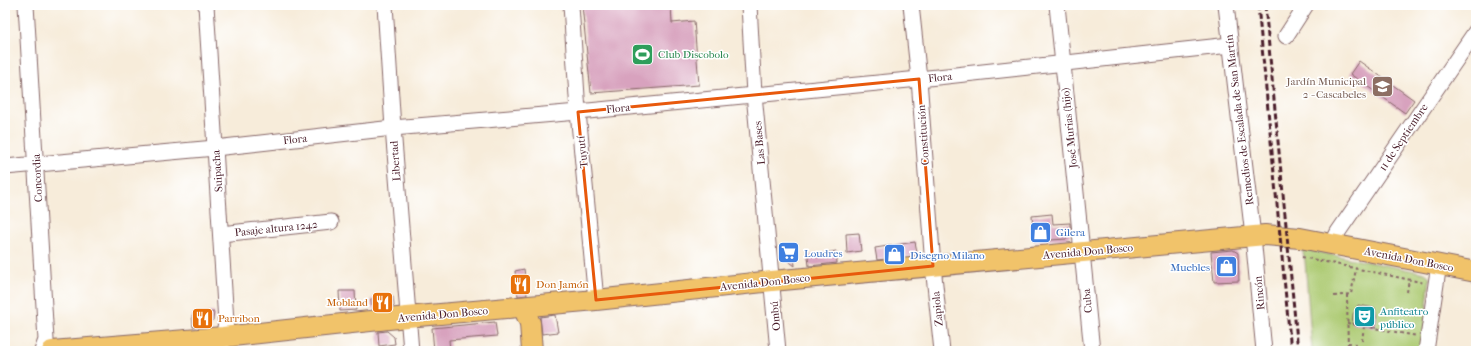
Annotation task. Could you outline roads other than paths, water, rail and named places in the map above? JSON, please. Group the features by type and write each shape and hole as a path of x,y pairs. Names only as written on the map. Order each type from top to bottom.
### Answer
{"main road":[{"name":"Avenida Don Bosco","path":"52,351 222,344 408,317 1254,236 1279,235 1476,272"},
{"path":"522,351 520,324 523,307"},
{"path":"523,307 530,323 532,351"}],"street":[{"name":"Concordia","path":"26,5 46,340 42,351"},
{"name":"Suipacha","path":"206,5 226,322 222,344"},
{"name":"Libertad","path":"385,5 393,128 411,351"},
{"name":"Tuyutí","path":"571,5 578,112 596,300"},
{"name":"Las Bases","path":"749,5 754,94 772,281"},
{"name":"Constitución","path":"911,5 919,79 933,266"},
{"name":"José Murias (hijo)","path":"1057,5 1082,252"},
{"name":"Remedios de Escalada de San Martín","path":"1226,5 1254,236"},
{"path":"1286,36 1306,5"},
{"name":"11 de Septiembre","path":"1332,244 1343,225 1476,31"},
{"name":"Flora","path":"5,167 215,148 393,128 578,112 919,79 1230,45"},
{"name":"Pasaje altura 1242","path":"221,234 330,222"},
{"name":"Rincón","path":"1254,236 1264,351"},
{"name":"Cuba","path":"1082,252 1092,351"},
{"path":"1426,351 1439,264"},
{"name":"Zapiola","path":"933,266 942,351"},
{"name":"Ombú","path":"772,281 778,351"}],"railway":[{"path":"1258,5 1291,351"},
{"path":"1265,5 1298,351"}],"place":[{"name":"Club Discobolo","path":"642,54"},
{"name":"Jardín Municipal 2 - Cascabeles","path":"1382,87"},
{"name":"Gilera","path":"1041,232"},
{"name":"Loudres","path":"789,253"},
{"name":"Disegno Milano","path":"895,255"},
{"name":"Muebles","path":"1226,267"},
{"name":"Don Jamón","path":"521,284"},
{"name":"Mobland","path":"383,302"},
{"name":"Anfiteatro público","path":"1365,317"},
{"name":"Parribon","path":"203,318"}]}
